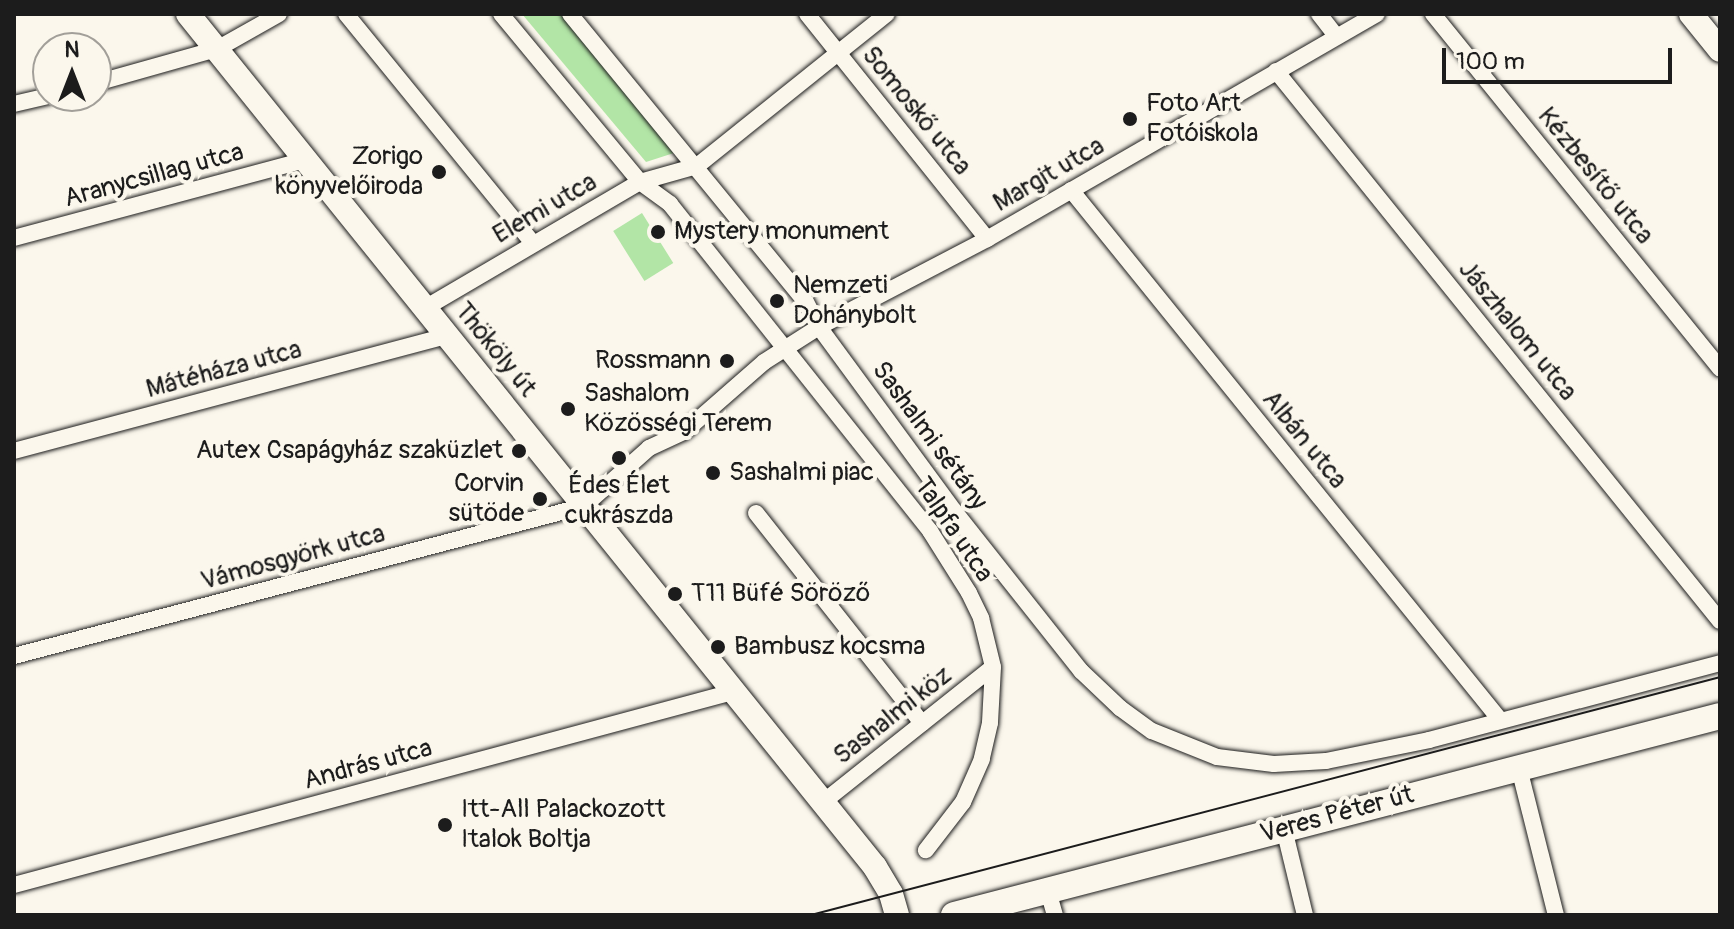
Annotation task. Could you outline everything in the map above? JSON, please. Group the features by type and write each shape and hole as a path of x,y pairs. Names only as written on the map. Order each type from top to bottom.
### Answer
{"main road":[{"name":"Veres Péter út","path":"954,915 1052,903 1284,829 1720,716"}],"street":[{"name":"Thököly út","path":"188,14 875,867 891,894 897,915"},
{"path":"112,79 217,49 279,14"},
{"path":"346,14 533,243"},
{"path":"501,14 640,182 670,204 786,350"},
{"name":"Sashalmi sétány","path":"570,14 806,302 819,327 955,512 1081,671 1136,720 1176,743 1217,757 1274,764 1326,761"},
{"name":"Somoskő utca","path":"807,14 987,239"},
{"path":"697,166 887,14"},
{"path":"1319,14 1336,36"},
{"name":"Margit utca","path":"584,506 706,402 717,400 764,362 819,327 987,239 1377,14"},
{"name":"Kézbesítő utca","path":"1433,14 1720,368"},
{"path":"1691,14 1720,50"},
{"name":"Jászhalom utca","path":"1276,71 1720,621"},
{"name":"Aranycsillag utca","path":"14,238 306,160"},
{"name":"Elemi utca","path":"425,308 640,182 697,166"},
{"name":"Albán utca","path":"1071,190 1500,720"},
{"name":"Mátéháza utca","path":"14,451 447,336"},
{"name":"Talpfa utca","path":"786,350 930,531 958,571 981,618 993,667 990,723 982,759 953,818 926,850"},
{"name":"Vámosgyörk utca","path":"14,656 584,506"},
{"path":"930,531 955,512"},
{"path":"756,513 922,723"},
{"name":"Veres Péter út","path":"1326,761 1366,755 1720,663"},
{"name":"Sashalmi köz","path":"822,803 993,667"},
{"name":"András utca","path":"14,885 733,692"},
{"path":"1519,768 1556,915"},
{"path":"1284,829 1305,915"}],"green space":[{"path":"522,14 565,14 677,152 646,162"},
{"path":"642,213 673,263 644,281 613,231"}],"tram line":[{"path":"811,915 1720,677"}],"place":[{"name":"Foto Art Fotóiskola","path":"1130,119"},
{"name":"Zorigo könyvelőiroda","path":"439,172"},
{"name":"Mystery monument","path":"658,232"},
{"name":"Nemzeti Dohánybolt","path":"777,301"},
{"name":"Rossmann","path":"727,361"},
{"name":"Sashalom Közösségi Terem","path":"568,409"},
{"name":"Autex Csapágyház szaküzlet","path":"519,451"},
{"name":"Édes Élet cukrászda","path":"619,458"},
{"name":"Sashalmi piac","path":"713,473"},
{"name":"Corvin sütöde","path":"540,499"},
{"name":"T11 Büfé Söröző","path":"675,594"},
{"name":"Bambusz kocsma","path":"718,647"},
{"name":"Itt-All Palackozott Italok Boltja","path":"445,825"}]}
